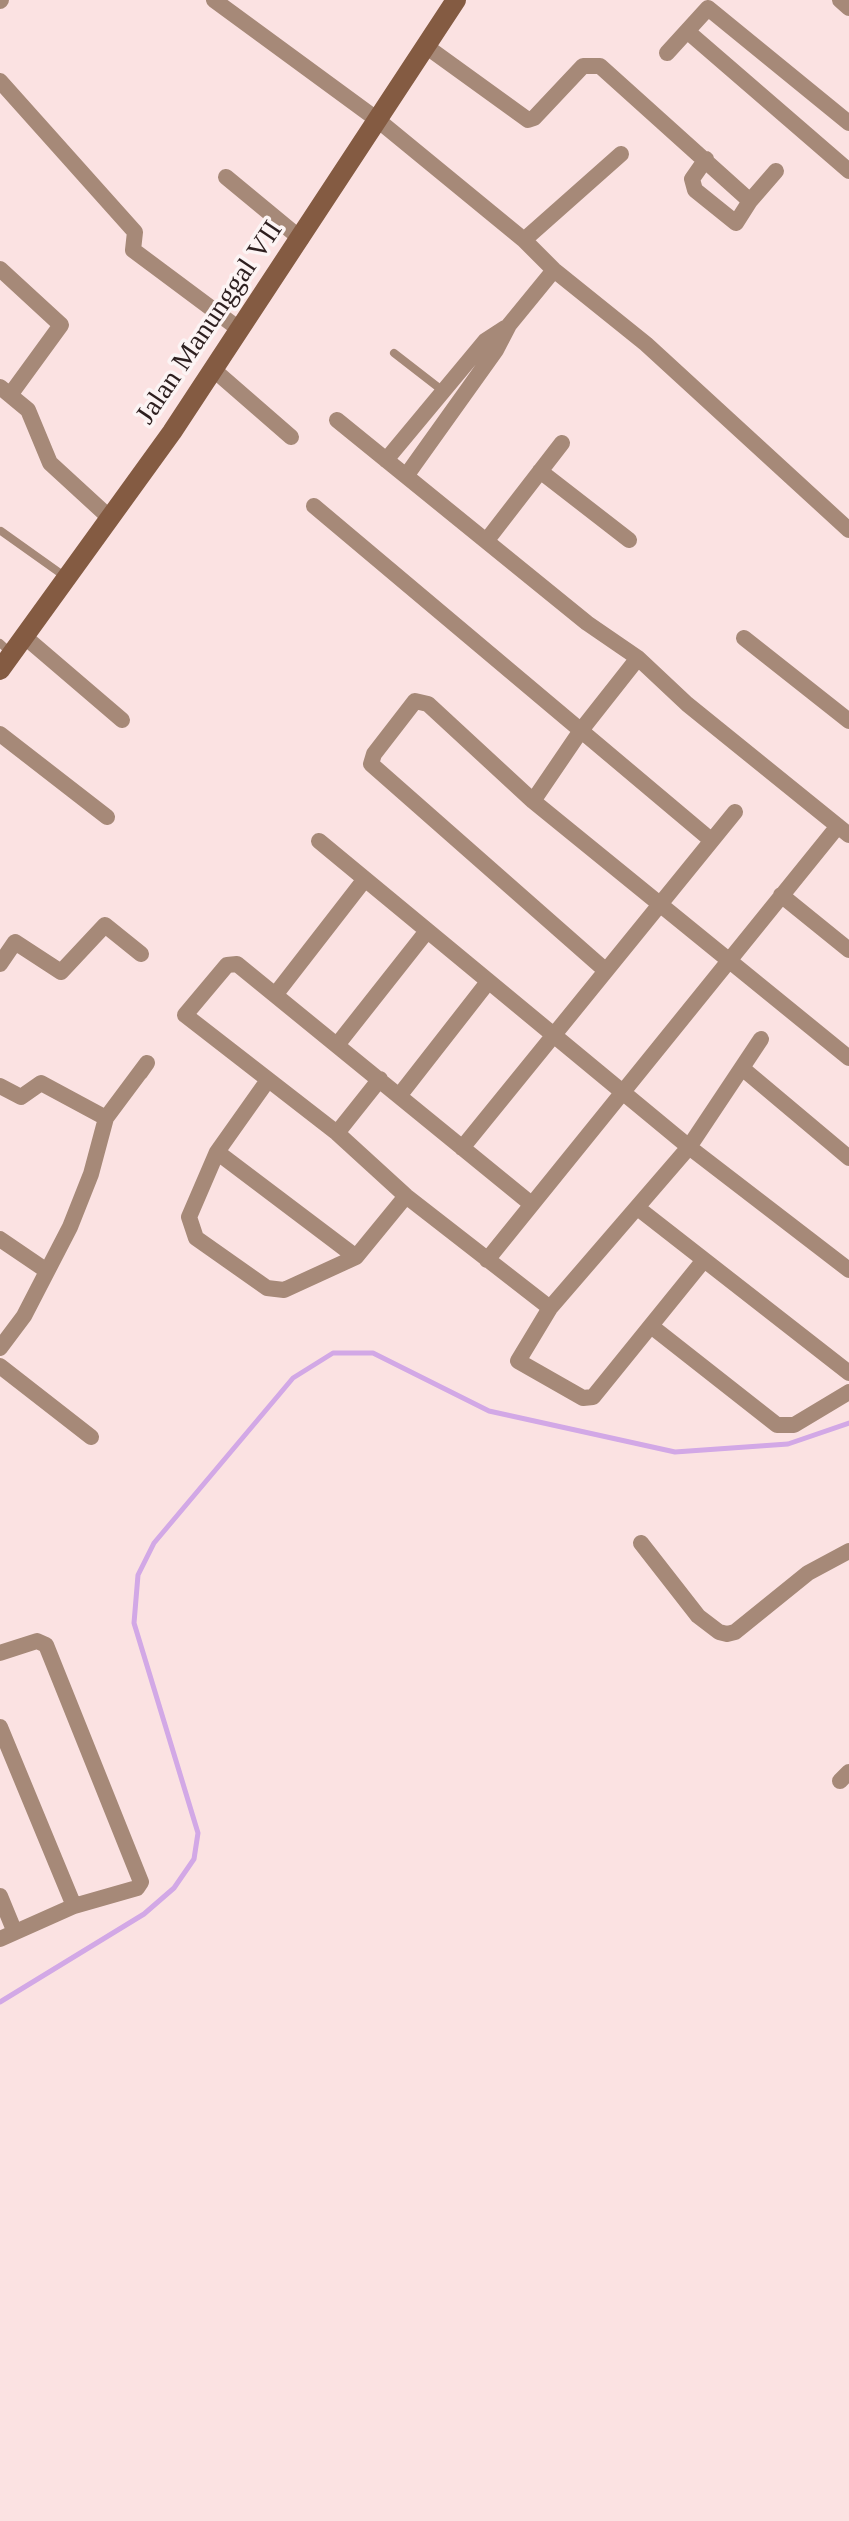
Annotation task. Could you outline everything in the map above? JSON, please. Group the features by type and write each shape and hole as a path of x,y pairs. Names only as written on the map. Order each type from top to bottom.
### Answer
{"street":[{"path":"214,0 379,121 524,240 554,270 635,335 849,530"},
{"path":"840,0 849,8"},
{"name":"Jalan Manunggal VII","path":"4,656 25,637 68,579 214,370 379,121 454,1"},
{"path":"667,53 711,4 849,123"},
{"path":"687,31 849,171"},
{"path":"427,47 528,120 534,118 583,66 600,66 750,201"},
{"path":"0,81 135,232 133,250 239,329"},
{"path":"524,240 621,154"},
{"path":"706,159 692,179 695,190 736,223 776,171"},
{"path":"226,177 301,239"},
{"path":"0,269 61,325 5,391 35,420 50,463 111,519"},
{"path":"406,476 496,350 509,325 554,270"},
{"path":"386,460 485,341 509,325"},
{"path":"214,370 291,437"},
{"path":"337,420 587,623 638,658 687,704 843,830 781,895 487,1260"},
{"path":"487,540 562,443"},
{"path":"540,471 629,540"},
{"path":"314,506 711,840"},
{"path":"25,637 122,720"},
{"path":"744,638 849,721"},
{"path":"533,801 582,729 638,658"},
{"path":"605,970 374,767 372,759 410,706 420,700 533,801 849,1058"},
{"path":"0,734 107,817"},
{"path":"462,1148 735,812"},
{"path":"319,841 689,1147 849,1270"},
{"path":"275,995 365,879"},
{"path":"781,895 849,950"},
{"path":"0,964 15,942 61,972 105,925 141,954"},
{"path":"337,1045 427,931"},
{"path":"530,1203 380,1079 232,963 185,1015 337,1133 406,1196 550,1308"},
{"path":"399,1096 488,982"},
{"path":"704,1260 596,1394 586,1399 518,1361 550,1308 639,1209 689,1147 761,1039"},
{"path":"0,1348 24,1316 70,1227 91,1174 106,1118 147,1063 140,1073"},
{"path":"742,1068 849,1158"},
{"path":"337,1133 380,1079"},
{"path":"268,1080 217,1152 189,1217 196,1238 272,1290 284,1290 356,1257 406,1196"},
{"path":"0,1086 21,1097 41,1083 106,1118"},
{"path":"217,1152 356,1257"},
{"path":"639,1209 849,1373"},
{"path":"0,1239 47,1271"},
{"path":"651,1326 779,1426 794,1425 849,1392"},
{"path":"0,1366 91,1437"},
{"path":"641,1543 698,1616 719,1632 727,1634 735,1632 808,1573 849,1551"},
{"path":"0,1653 38,1641 46,1645 140,1880 137,1888 74,1906 7,1934 0,1896"},
{"path":"0,1727 74,1906"}],"lane":[{"path":"394,353 443,391"},
{"path":"1,531 68,579"}],"waterway":[{"path":"0,2002 144,1914 174,1888 194,1859 198,1833 134,1623 138,1575 154,1543 293,1378 333,1353 373,1353 489,1411 675,1452 788,1444 849,1423"}]}
